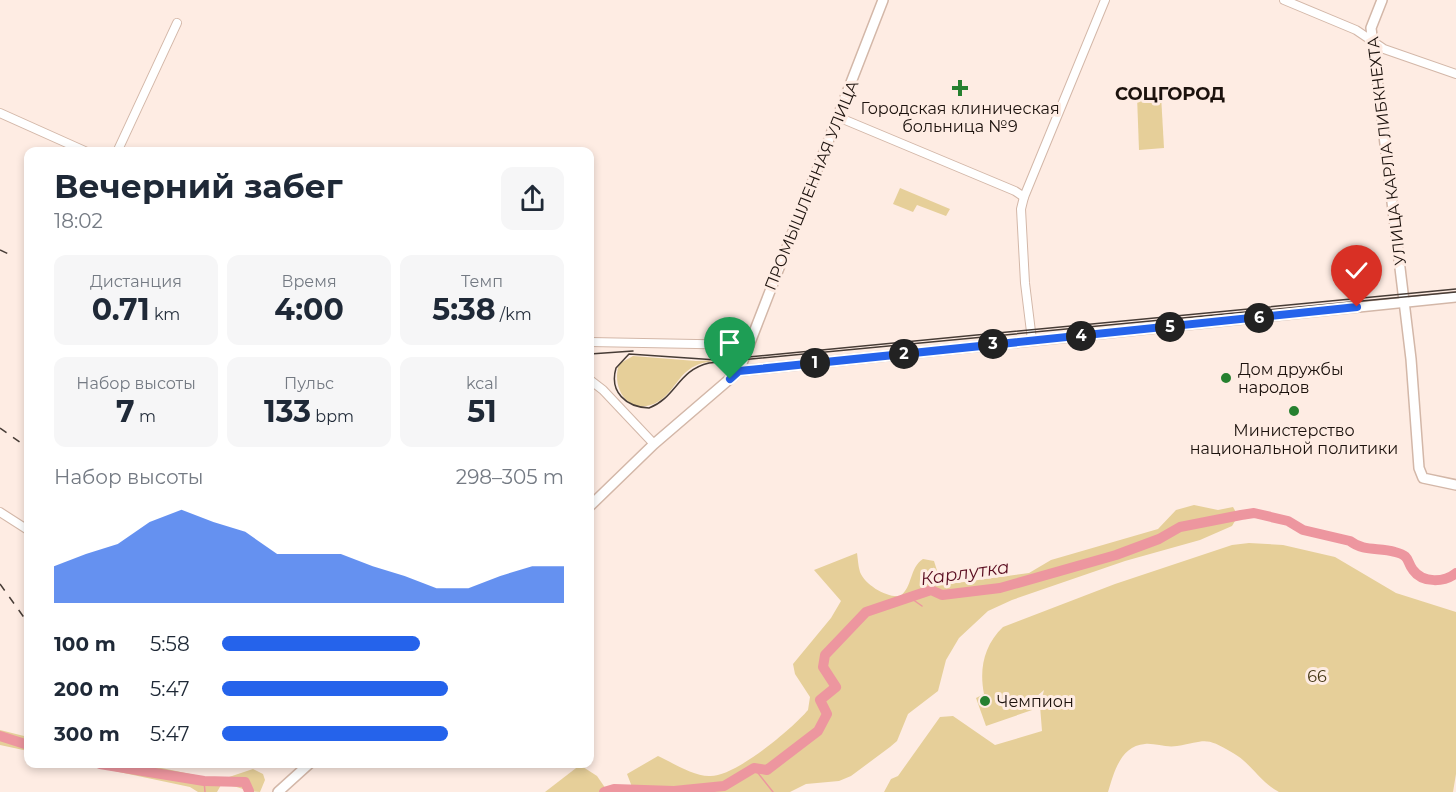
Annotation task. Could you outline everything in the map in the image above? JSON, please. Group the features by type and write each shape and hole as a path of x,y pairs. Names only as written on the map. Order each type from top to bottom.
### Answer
{"main road":[{"name":"ПРОМЫШЛЕННАЯ УЛИЦА","path":"739,371 883,0"},
{"name":"УЛИЦА КАРЛА ЛИБКНЕХТА","path":"1382,0 1371,28 1372,41 1404,303 1419,468 1423,478 1456,485"},
{"path":"594,502 654,444 739,371 1456,297"},
{"path":"278,792 305,768"}],"street":[{"path":"1032,340 1025,283 1021,209 1105,0"},
{"path":"1284,0 1356,30 1384,49 1456,74"},
{"path":"119,147 177,23"},
{"path":"0,113 76,147"},
{"path":"838,117 1015,190 1024,197"},
{"path":"594,342 749,345"},
{"path":"594,383 654,444"},
{"path":"0,512 24,527"}],"green space":[{"path":"1161,95 1164,148 1139,150 1137,96"},
{"path":"900,188 950,209 946,216 917,205 913,212 893,204"},
{"path":"633,356 696,361 727,360 707,362 689,369 669,393 659,401 641,406 626,399 618,384 619,364"},
{"path":"1194,505 1218,510 1233,507 1238,516 1232,526 1200,540 1125,561 1012,600 988,611 959,638 946,660 938,691 908,714 897,741 851,776 839,781 806,784 790,792 634,792 627,774 658,756 696,774 720,775 762,751 808,710 810,697 795,674 793,664 831,618 841,601 814,570 857,553 860,572 871,586 883,593 900,596 907,588 915,567 923,559 934,561 939,577 949,584 1029,573 1051,560 1158,529 1176,510"},
{"name":"66","path":"1249,543 1283,545 1335,557 1396,593 1456,612 1456,774 1453,792 1279,792 1239,757 1217,744 1205,741 1173,746 1145,744 1136,746 1119,762 1108,792 884,792 891,779 898,776 940,717 953,716 995,745 1042,731 1040,706 1044,690 1036,697 1038,708 986,726 976,698 984,694 982,676 987,650 1003,627 1115,584 1232,545"},
{"path":"0,730 24,736 24,750 0,745"},
{"path":"100,768 161,768 205,777 226,778 253,769 263,774 265,780 260,792 221,785 217,792 198,792 190,787"},
{"path":"576,768 585,768 597,776 608,792 545,792"}],"waterway":[{"name":"Карлутка","path":"604,792 614,789 674,791 724,786 754,768 767,770 818,731 827,714 820,700 836,687 823,667 825,655 866,612 931,590 942,595 1000,588 1116,555 1159,539 1180,527 1254,513 1288,521 1303,530 1350,541 1361,547 1400,554 1406,557 1417,575 1422,578 1440,580 1456,573"},
{"path":"912,599 922,606"},
{"name":"Карлутка","path":"0,736 24,744"},
{"name":"Карлутка","path":"124,768 204,781 245,782 249,791"},
{"path":"754,768 773,792"},
{"path":"204,781 205,792"}],"tram line":[{"path":"1456,289 717,360 629,354 616,368 614,377 621,397 633,405 649,408 665,398 690,372 709,363 1456,292"},
{"path":"594,354 633,351"}],"railway":[{"path":"0,250 13,256"},
{"path":"0,428 24,445"},
{"path":"0,584 24,617"}],"place":[{"name":"Городская клиническая больница №9","path":"960,88"},
{"name":"Дом дружбы народов","path":"1226,378"},
{"name":"Министерство национальной политики","path":"1294,411"},
{"name":"Чемпион","path":"985,701"}],"district":[{"name":"СОЦГОРОД","path":"1170,94"}],"route":[{"path":"730,379 739,371 1357,307"}]}
